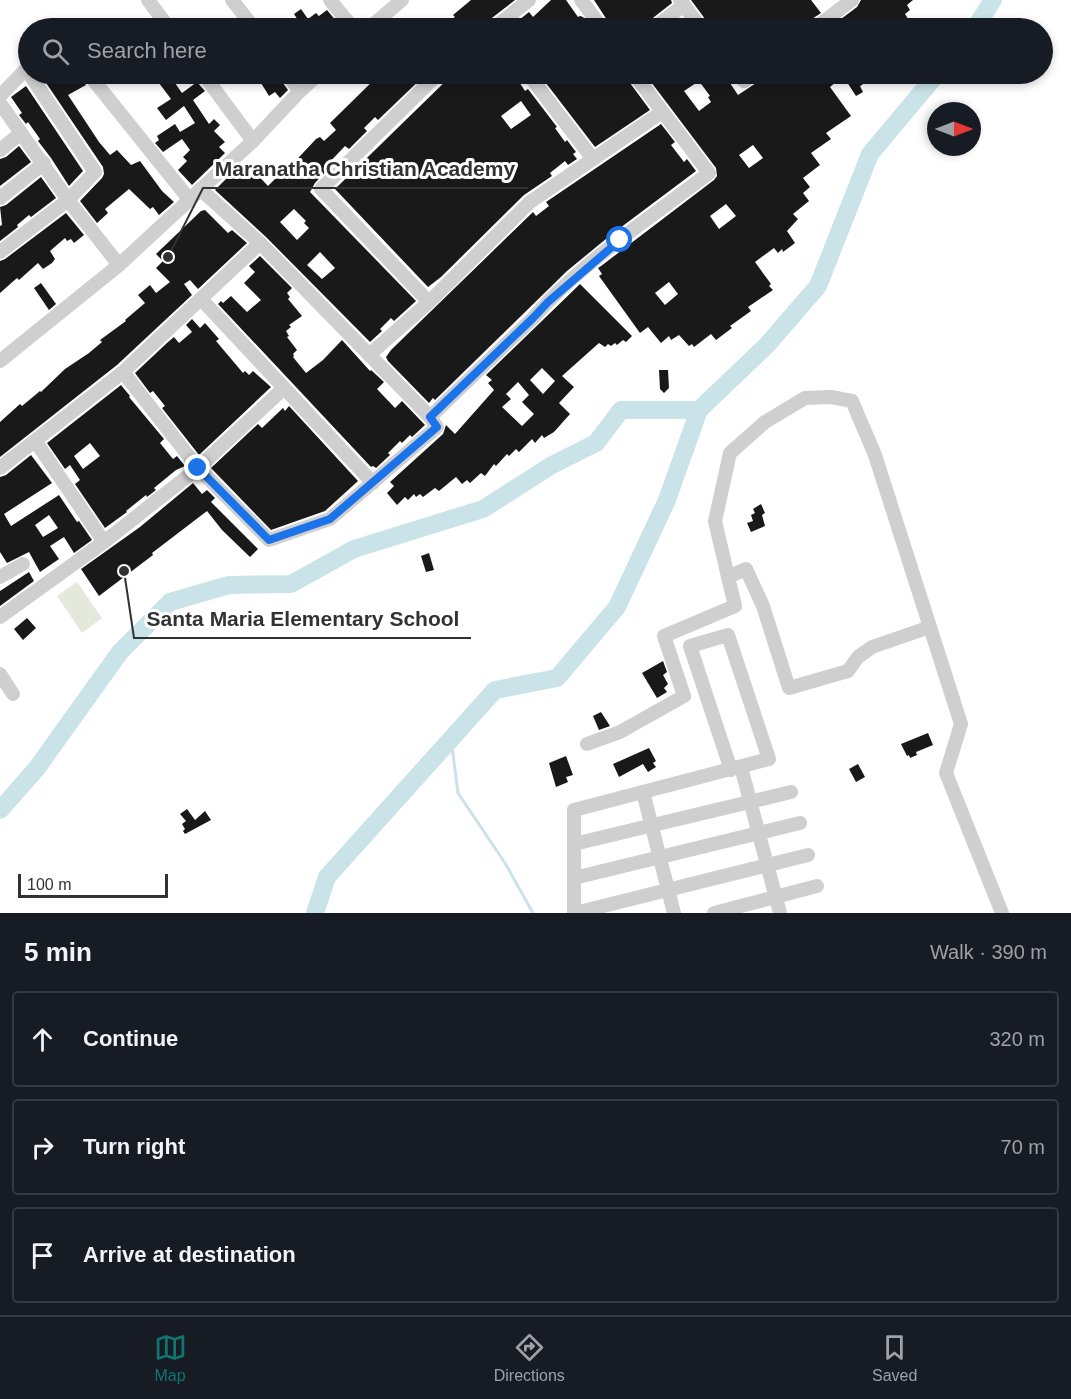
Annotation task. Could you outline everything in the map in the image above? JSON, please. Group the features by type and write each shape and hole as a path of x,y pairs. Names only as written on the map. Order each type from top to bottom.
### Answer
{"street":[{"path":"148,0 162,18"},
{"path":"232,0 246,18"},
{"path":"330,0 345,18"},
{"path":"381,18 402,0"},
{"path":"506,18 529,0"},
{"path":"581,0 594,18"},
{"path":"828,18 852,0"},
{"path":"665,18 682,2 694,18"},
{"path":"0,96 18,77"},
{"path":"0,252 68,200 95,172 36,84"},
{"path":"97,84 194,194 260,243 430,417 437,427 330,519 269,540 198,468 123,372"},
{"path":"211,84 254,141"},
{"path":"295,84 300,91"},
{"path":"0,361 118,265 254,141 308,84"},
{"path":"428,84 321,189 429,302"},
{"path":"536,84 593,159"},
{"path":"430,417 578,274 709,173 641,84"},
{"path":"0,103 68,200 118,265"},
{"path":"369,355 429,302 530,202 662,112"},
{"path":"0,150 21,133"},
{"path":"0,198 44,163"},
{"path":"0,468 123,372 260,243"},
{"path":"201,299 373,483"},
{"path":"0,616 104,542 198,468 284,388"},
{"path":"587,744 621,732 684,696 664,636 735,606 715,521 730,453 765,422 805,398 831,397 852,401 874,455 961,724 946,773 1002,913"},
{"path":"36,442 104,542"},
{"path":"0,576 23,564"},
{"path":"728,577 746,569 763,606 789,688 848,671 858,657 872,648 930,627"},
{"path":"780,913 767,865 759,833 750,802 736,769 690,646 728,635 769,759 736,769 574,810 574,913 668,890 767,865 808,855"},
{"path":"0,674 13,694"},
{"path":"643,792 674,913"},
{"path":"574,844 791,792"},
{"path":"574,878 800,823"},
{"path":"714,913 817,886"}],"shaded area":[{"path":"77,582 102,618 82,633 57,596"}],"building":[{"path":"471,0 515,0 492,18 453,18 453,15"},
{"path":"551,0 566,0 578,17 584,18 522,18 529,12 533,17"},
{"path":"594,0 671,0 672,3 653,18 606,18"},
{"path":"691,0 811,0 821,13 814,18 704,18"},
{"path":"861,0 913,0 907,5 910,10 905,14 908,18 842,18 857,7"},
{"path":"301,9 307,18 297,18 294,14"},
{"path":"327,10 334,18 309,18 316,13 319,16"},
{"path":"47,84 85,84 68,95 99,142 110,155 117,150 131,165 140,161 162,191 174,202 159,215 153,207 150,209 129,189 105,209 108,213 97,223 80,201 102,178 103,167"},
{"path":"160,84 176,84 182,93 194,84 199,84 205,91 193,100 209,124 214,119 220,125 214,131 225,142 219,147 225,153 192,185 178,170 187,161 183,157 190,150 182,139 163,152 155,143 159,140 157,136 175,124 180,132 195,123 184,106 166,120 157,108 171,99"},
{"path":"262,84 284,84 288,90 280,98 275,92 269,96"},
{"path":"370,84 416,84 378,120 375,117 364,128 367,131 349,149 345,146 327,165 329,168 310,192 416,301 394,321 391,318 370,342 266,237 215,190 232,173 237,178 249,166 268,186 286,168 287,170 316,139 320,137 324,141 336,130 330,123","holes":["294,209 306,221 304,223 309,228 297,240 280,222","320,252 335,268 322,279 307,265"]},
{"path":"443,84 520,84 525,91 528,89 557,127 555,128 565,142 567,140 576,152 573,154 577,159 568,165 565,161 550,173 552,176 524,195 428,287 335,189","holes":["521,101 531,115 511,129 501,116"]},
{"path":"547,84 631,84 650,110 595,147"},
{"path":"653,84 694,84 684,91 699,111 711,102 708,97 710,96 701,84 731,84 738,95 754,84 834,84 830,87 851,116 826,133 831,139 811,153 820,165 803,178 810,187 803,193 809,201 793,214 798,219 787,231 795,243 783,252 782,249 778,253 774,248 755,262 773,290 748,307 751,311 730,326 732,328 716,340 711,334 694,347 692,344 689,346 679,335 671,340 669,336 661,343 648,327 640,333 599,276 602,274 598,268 717,176 716,168","holes":["753,145 763,158 749,168 739,155","726,204 736,216 719,229 710,216","669,282 678,294 665,305 655,293"]},
{"path":"848,84 863,84 860,86 863,92 856,96"},
{"path":"26,86 83,171 69,186 38,141 40,139 28,122 26,124 19,115 22,113 11,97"},
{"path":"661,124 675,142 671,145 684,162 687,159 696,171 567,271 435,400 433,398 429,403 388,361 386,357 391,350 533,212 536,216 549,206 546,202"},
{"path":"19,146 31,162 0,186 0,159"},
{"path":"41,177 56,198 31,217 29,215 0,241 0,226 2,225 0,207 6,205"},
{"path":"205,210 228,233 232,230 247,243 198,289 190,280 184,284 192,295 117,365 0,457 0,422 20,404 22,406 41,392 65,369 89,353 102,342 100,340 126,321 145,303 138,295 150,285 156,293 170,282 156,268 163,261 156,254 201,211"},
{"path":"66,213 84,235 74,243 71,239 67,241 65,238 50,251 55,259 52,263 43,269 38,263 0,293 0,261"},
{"path":"260,256 292,288 287,293 290,297 288,299 302,316 289,325 291,327 286,331 289,336 287,337 297,350 293,357 306,373 323,360 342,340 370,371 384,382 377,389 395,408 402,401 425,425 412,437 410,435 402,443 400,441 388,453 390,455 376,468 371,467 218,304 231,296 247,312 261,300 244,283 255,272 249,266"},
{"path":"41,283 56,304 49,310 34,288"},
{"path":"580,284 632,336 626,342 623,340 617,345 608,344 605,347 599,343 562,376 574,387 559,403 570,414 554,432 544,438 542,435 535,443 532,439 519,452 516,449 509,456 507,454 496,466 494,464 485,476 481,473 470,483 467,480 462,484 456,477 439,491 435,488 423,497 420,494 416,497 414,494 408,500 405,497 397,505 387,493 394,486 390,482 443,434 446,425 455,434 494,390 488,383 492,380 486,375","holes":["542,368 555,381 543,394 530,380","518,382 529,395 522,402 534,414 522,426 502,407 511,399 506,394"]},
{"path":"192,319 200,328 205,323 219,339 216,341 243,373 245,371 249,375 253,371 271,387 199,455 162,408 165,406 153,391 150,393 135,373 174,337 179,343 192,332 186,325"},
{"path":"659,370 668,370 669,388 664,393 660,389"},
{"path":"121,385 164,439 160,443 173,459 177,456 185,466 176,470 154,488 156,490 147,497 146,495 105,528 75,484 80,480 70,465 65,469 47,443","holes":["90,443 100,456 83,469 74,456"]},
{"path":"289,406 358,481 325,511 271,530 211,468 258,424 262,428 283,408 285,411"},
{"path":"31,455 52,483 4,514 11,526 59,495 92,540 74,553 64,537 50,546 59,559 40,572 29,552 7,563 0,552 0,477 6,475","holes":["49,515 58,528 43,537 35,525"]},
{"path":"193,483 202,494 207,490 215,498 211,502 258,549 250,557 222,530 207,511 99,596 81,569 140,527"},
{"path":"761,504 765,513 762,515 765,526 751,532 747,523 753,521 751,515 755,513 753,509"},
{"path":"429,553 434,570 426,572 421,556"},
{"path":"29,572 34,581 0,606 0,591"},
{"path":"27,618 36,628 23,640 14,629"},
{"path":"663,661 667,672 663,675 668,684 664,688 667,692 657,698 642,673"},
{"path":"601,712 610,726 599,730 593,716"},
{"path":"928,733 933,745 916,752 917,755 910,758 909,755 907,756 901,744"},
{"path":"649,748 656,761 653,763 656,767 648,772 643,764 619,777 613,764"},
{"path":"566,756 573,775 566,777 568,782 556,787 549,763"},
{"path":"858,764 865,777 856,782 849,769"},
{"path":"187,809 195,820 205,811 211,820 185,834 182,824 186,821 180,814"}],"waterway":[{"path":"981,18 993,0"},
{"path":"315,913 327,877 495,690 557,678 617,607 667,500 699,410 767,345 818,286 870,154 929,84"},
{"path":"0,810 37,768 120,652 170,602 229,585 291,584 354,549 483,509 552,465 596,443 621,410 699,410"},
{"path":"451,739 458,793 505,863 533,913"}],"place":[{"name":"Maranatha Christian Academy","path":"168,257"},
{"name":"Santa Maria Elementary School","path":"124,571"}],"route":[{"path":"198,468 269,540 330,519 437,427 430,417 578,274 620,240"}]}
